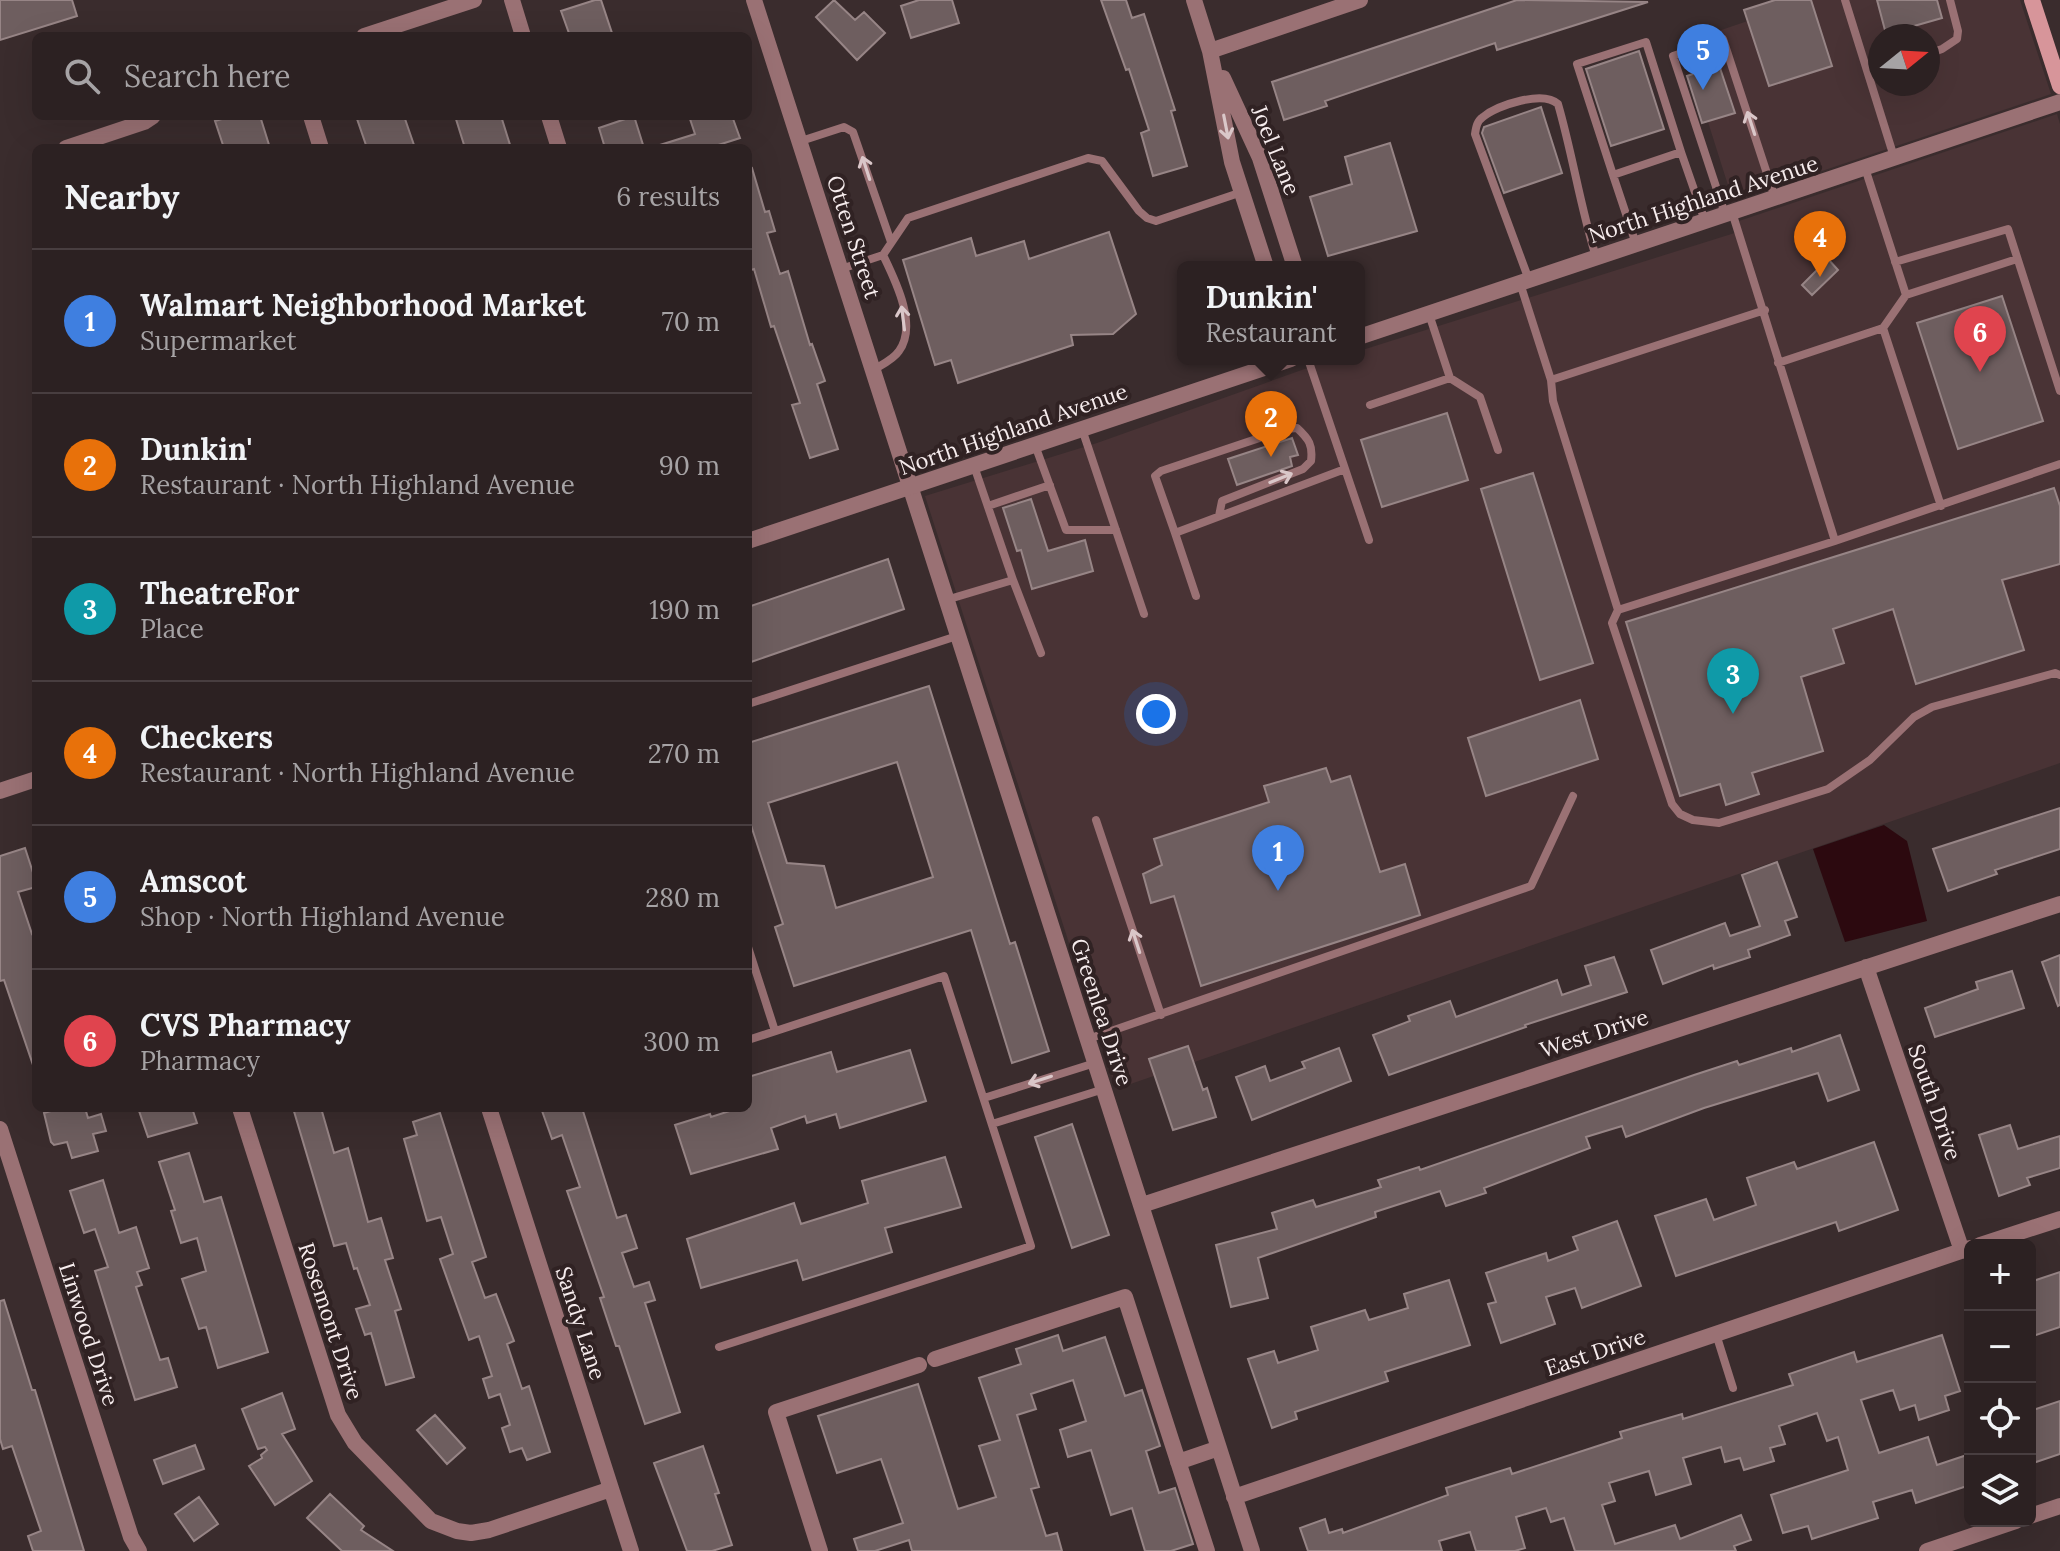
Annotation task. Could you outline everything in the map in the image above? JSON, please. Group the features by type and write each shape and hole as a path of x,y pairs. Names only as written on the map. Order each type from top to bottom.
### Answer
{"main road":[{"path":"2032,0 2060,86"}],"street":[{"path":"376,32 474,0"},
{"path":"512,0 522,32"},
{"name":"Otten Street","path":"754,0 910,487"},
{"name":"Joel Lane","path":"1194,0 1210,51 1232,162 1264,261"},
{"path":"1210,51 1360,0"},
{"name":"Joel Lane","path":"1210,51 1260,158 1293,261"},
{"name":"North Highland Avenue","path":"1365,335 2060,102"},
{"path":"78,144 147,120"},
{"path":"312,120 320,144"},
{"path":"550,120 558,144"},
{"name":"North Highland Avenue","path":"752,540 1273,365"},
{"name":"Greenlea Drive","path":"910,487 1252,1551"},
{"path":"0,791 32,780"},
{"name":"West Drive","path":"1142,1205 2060,904"},
{"name":"South Drive","path":"1866,967 1964,1244"},
{"name":"Rosemont Drive","path":"241,1112 338,1415 355,1443 431,1521 457,1531 471,1533 489,1530 611,1489"},
{"name":"Sandy Lane","path":"490,1112 631,1551"},
{"name":"Linwood Drive","path":"0,1129 126,1522 139,1551"},
{"path":"1998,1239 2060,1219"},
{"name":"East Drive","path":"1234,1497 1964,1251"},
{"path":"820,1551 776,1412 1125,1297 1207,1551"},
{"path":"1178,1462 1219,1448"},
{"path":"2036,1514 2060,1506"},
{"path":"1927,1551 1998,1527"}],"lane":[{"path":"1845,0 1868,74"},
{"path":"1940,50 1957,39 1950,0"},
{"path":"1775,198 1723,39 1673,56 1765,310 1778,363 1835,541"},
{"path":"1636,244 1577,64 1646,42 1705,221"},
{"path":"1875,96 1894,157"},
{"path":"1596,257 1580,207 1574,159 1555,100 1545,97 1525,99 1481,118 1475,134 1524,281 1551,380 1553,401 1618,610 1612,623 1672,804 1680,814 1693,820 1719,823 1828,789 1870,760 1914,717 1932,707 2055,673 2060,675"},
{"path":"801,141 844,127 855,135 891,242"},
{"path":"1613,175 1681,152"},
{"path":"841,269 883,255 908,218 1088,158 1102,161 1139,211 1156,221 1242,192"},
{"path":"1865,168 1906,295"},
{"path":"1895,262 2008,229 2060,391"},
{"path":"873,370 901,350 906,319 883,255"},
{"path":"1778,363 1883,328 1906,295 2017,259"},
{"path":"1551,380 1765,310"},
{"path":"1429,313 1450,378 1480,397 1498,450"},
{"path":"1883,328 1941,506"},
{"path":"1310,365 1369,540"},
{"path":"1370,405 1450,378"},
{"path":"1082,428 1144,614"},
{"path":"1196,596 1155,476 1161,471 1286,429 1297,428 1309,439 1311,461 1303,469 1222,501 1219,516"},
{"path":"1035,444 1066,530 1116,530"},
{"path":"1618,610 1941,506 2060,464"},
{"path":"974,465 1041,653"},
{"path":"1175,533 1345,469"},
{"path":"988,506 1050,485"},
{"path":"946,600 1013,580"},
{"path":"752,703 957,636"},
{"path":"1088,1039 1531,886 1573,796"},
{"path":"1096,820 1161,1015"},
{"path":"752,959 775,1031"},
{"path":"719,1347 1031,1246 944,976 752,1039"},
{"path":"984,1098 1096,1062"},
{"path":"992,1124 1104,1089"},
{"path":"1716,1334 1733,1388"}],"shaded area":[{"path":"1809,0 2020,0 2051,94 1733,201 1683,43"},
{"path":"2057,114 2060,124 2060,763 1116,1089 925,496 1097,443 1316,365 1365,365 1365,349 1741,231 1739,221"},
{"path":"1884,825 1907,841 1927,921 1845,942 1813,849"}],"building":[{"path":"0,0 72,0 77,16 0,40"},
{"path":"601,0 612,32 569,32 561,11"},
{"path":"834,0 855,20 864,12 885,33 857,60 816,17"},
{"path":"919,0 952,0 959,23 911,38 901,6"},
{"path":"1101,0 1126,0 1132,18 1144,14 1175,110 1171,111 1187,166 1153,176 1141,133 1149,130"},
{"path":"1517,0 1648,2 1497,50 1495,43 1325,101 1327,106 1284,120 1272,82"},
{"path":"1775,0 1811,0 1832,66 1769,86 1744,10"},
{"path":"1877,0 1937,0 1942,18 1921,24 1883,24"},
{"path":"1639,51 1664,129 1611,146 1586,69"},
{"path":"1719,65 1735,113 1702,123 1687,76"},
{"path":"1541,107 1562,173 1504,193 1482,133 1484,127"},
{"path":"261,120 269,144 223,144 215,121"},
{"path":"357,120 405,120 414,144 366,144"},
{"path":"456,120 502,120 510,144 464,144"},
{"path":"622,120 635,120 643,144 604,144 599,128"},
{"path":"690,120 733,120 740,138 721,144 663,144 695,134"},
{"path":"1390,143 1417,231 1328,256 1310,197 1352,184 1345,157"},
{"path":"752,168 765,212 769,211 775,231 767,233 780,274 788,271 810,345 825,381 817,384 838,449 810,458 792,405 800,403 774,326 771,327 754,269"},
{"path":"1109,232 1136,314 1113,334 1071,335 1073,345 958,383 951,360 935,365 903,260 971,238 976,256 1024,241 1029,259"},
{"path":"1828,259 1838,270 1812,295 1802,285"},
{"path":"2002,296 2043,421 1958,449 1917,323"},
{"path":"1447,413 1468,480 1382,507 1361,440"},
{"path":"1292,438 1298,455 1290,457 1292,466 1237,485 1228,459"},
{"path":"1533,473 1593,663 1540,680 1481,489"},
{"path":"2054,488 2060,506 2060,564 2002,580 2024,650 1916,684 1893,609 1833,629 1844,663 1801,677 1823,751 1752,773 1759,794 1726,805 1720,784 1680,796 1626,622"},
{"path":"1031,499 1048,551 1085,540 1093,571 1032,589 1021,550 1017,551 1003,508"},
{"path":"888,559 904,609 752,662 752,606"},
{"path":"929,686 1010,944 1015,942 1049,1051 1012,1063 971,930 794,986 775,927 783,924 752,828 752,742","holes":["897,762 933,877 836,908 824,866 787,863 768,803"]},
{"path":"1580,700 1598,759 1486,796 1468,738"},
{"path":"1326,768 1331,782 1350,776 1380,872 1405,864 1420,915 1201,986 1174,896 1151,903 1143,874 1162,865 1154,839 1269,802 1264,786"},
{"path":"2060,808 2060,849 1995,870 1997,874 1948,891 1933,849"},
{"path":"25,848 32,870 32,888 18,892 32,934 32,1062 4,980 0,981 0,856"},
{"path":"1777,862 1797,917 1785,921 1790,935 1748,950 1750,957 1714,969 1713,965 1663,984 1651,950 1725,923 1730,936 1760,926 1742,875"},
{"path":"2060,955 2060,1005 2058,1006 2042,962"},
{"path":"1614,957 1627,992 1525,1025 1389,1075 1373,1035 1410,1021 1408,1016 1450,1001 1456,1017 1557,980 1562,995 1591,985 1585,966"},
{"path":"2012,971 2024,1008 1935,1037 1925,1008 1978,989 1976,982"},
{"path":"1840,1035 1859,1090 1828,1101 1818,1073 1704,1108 1626,1137 1622,1126 1586,1137 1590,1148 1484,1188 1486,1193 1446,1206 1440,1191 1375,1212 1376,1217 1258,1258 1268,1298 1231,1307 1216,1245 1277,1229 1272,1213 1313,1200 1316,1207 1381,1187 1378,1180 1419,1167 1420,1170 1694,1075 1737,1061 1739,1065 1791,1048 1792,1052"},
{"path":"1188,1046 1216,1117 1173,1130 1149,1059"},
{"path":"1339,1048 1351,1081 1252,1120 1236,1077 1265,1066 1270,1081 1305,1068 1302,1062"},
{"path":"910,1050 926,1101 840,1128 836,1114 807,1123 805,1116 771,1128 778,1149 691,1174 675,1125 710,1114 711,1117 727,1112 752,1112 752,1076 831,1052 837,1072"},
{"path":"86,1112 88,1118 101,1114 106,1131 93,1134 98,1151 72,1158 67,1142 54,1145 51,1142 44,1113"},
{"path":"139,1112 193,1112 197,1123 148,1137"},
{"path":"294,1112 322,1112 334,1153 348,1148 368,1222 381,1218 393,1258 385,1260 401,1309 395,1311 414,1377 386,1385 371,1333 365,1335 356,1309 370,1305 357,1268 354,1269 346,1243 334,1246"},
{"path":"542,1112 583,1112 617,1218 626,1215 637,1248 622,1253 634,1287 649,1282 655,1300 645,1303 680,1412 645,1424 619,1346 616,1346 600,1298 604,1297 567,1191 580,1187 562,1135 552,1139"},
{"path":"440,1113 486,1257 472,1262 485,1298 496,1294 514,1341 507,1344 522,1389 529,1386 550,1452 527,1460 522,1448 510,1452 502,1428 510,1425 500,1394 489,1398 483,1379 492,1376 479,1336 469,1340 440,1259 453,1254 441,1217 427,1221 404,1139 417,1135 413,1122"},
{"path":"1072,1124 1109,1235 1072,1248 1035,1137"},
{"path":"2010,1125 2018,1149 2060,1136 2060,1168 2027,1178 2030,1185 1999,1196 1979,1135"},
{"path":"1874,1142 1898,1210 1839,1231 1836,1222 1676,1276 1655,1216 1706,1199 1714,1220 1756,1205 1747,1178 1794,1162 1797,1169"},
{"path":"189,1153 204,1202 221,1197 268,1352 218,1368 206,1327 199,1329 182,1279 206,1271 197,1238 181,1243 171,1211 175,1210 159,1162"},
{"path":"945,1157 961,1207 885,1228 892,1252 803,1280 797,1260 701,1288 687,1239 794,1203 801,1224 868,1203 862,1181"},
{"path":"103,1180 119,1233 136,1227 149,1268 137,1272 142,1285 136,1287 160,1360 168,1358 177,1387 135,1400 95,1271 108,1267 95,1229 84,1233 70,1191"},
{"path":"1617,1221 1641,1286 1582,1308 1575,1288 1546,1297 1555,1324 1501,1343 1488,1304 1496,1302 1486,1273 1546,1253 1548,1261 1578,1250 1573,1237"},
{"path":"2060,1272 2060,1327 2036,1335 2036,1311 2036,1280"},
{"path":"1449,1280 1470,1345 1385,1372 1388,1381 1295,1412 1297,1419 1272,1428 1248,1359 1274,1351 1278,1363 1318,1350 1311,1327 1365,1310 1369,1320 1408,1308 1404,1294"},
{"path":"4,1300 84,1551 33,1551 28,1536 41,1531 12,1446 3,1449 0,1439 0,1301"},
{"path":"1058,1335 1063,1351 1105,1337 1125,1396 1142,1390 1160,1446 1146,1451 1159,1493 1175,1488 1193,1544 1171,1551 1145,1551 1132,1508 1111,1515 1091,1450 1068,1457 1060,1430 1086,1421 1073,1380 1031,1394 1036,1409 1017,1415 1039,1487 1031,1489 1046,1536 1057,1533 1062,1551 912,1551 909,1540 875,1551 858,1551 854,1539 903,1523 881,1459 837,1473 818,1416 918,1384 958,1509 996,1497 979,1446 1000,1440 979,1378 1021,1364 1016,1349"},
{"path":"1942,1335 1960,1391 1945,1396 1949,1410 1919,1420 1915,1405 1900,1410 1893,1390 1861,1400 1879,1453 1928,1437 1937,1465 1964,1456 1964,1487 1916,1503 1912,1490 1873,1502 1878,1518 1812,1539 1808,1526 1783,1533 1771,1495 1848,1470 1838,1437 1827,1441 1817,1413 1779,1426 1785,1444 1770,1448 1774,1461 1744,1470 1740,1458 1725,1462 1721,1447 1683,1458 1691,1484 1656,1495 1649,1471 1609,1483 1615,1501 1602,1505 1615,1544 1675,1525 1680,1539 1741,1515 1751,1540 1734,1546 1736,1551 1575,1551 1564,1518 1551,1522 1546,1508 1516,1517 1525,1548 1515,1551 1476,1551 1470,1532 1439,1541 1442,1551 1308,1551 1300,1528 1325,1519 1329,1533 1342,1529 1343,1533 1448,1495 1446,1488 1510,1468 1512,1474 1622,1438 1620,1432 1682,1414 1683,1419 1793,1385 1789,1374 1854,1352 1857,1362"},
{"path":"282,1393 295,1429 282,1434 312,1481 275,1505 249,1466 262,1458 261,1455 267,1450 265,1447 258,1449 242,1409"},
{"path":"2060,1401 2060,1454 2036,1462 2036,1455 2036,1409"},
{"path":"435,1415 465,1448 447,1464 417,1430"},
{"path":"195,1445 204,1469 163,1484 154,1460"},
{"path":"703,1446 732,1545 712,1551 687,1551 654,1463"},
{"path":"330,1494 364,1526 361,1530 393,1551 342,1551 307,1518"},
{"path":"199,1497 218,1524 194,1541 175,1514"}],"place":[{"name":"Amscot","path":"1703,90"},
{"name":"Checkers","path":"1820,277"},
{"name":"CVS Pharmacy","path":"1980,372"},
{"name":"Dunkin'","path":"1271,457"},
{"name":"TheatreFor","path":"1733,714"},
{"name":"Walmart Neighborhood Market","path":"1278,891"}]}
